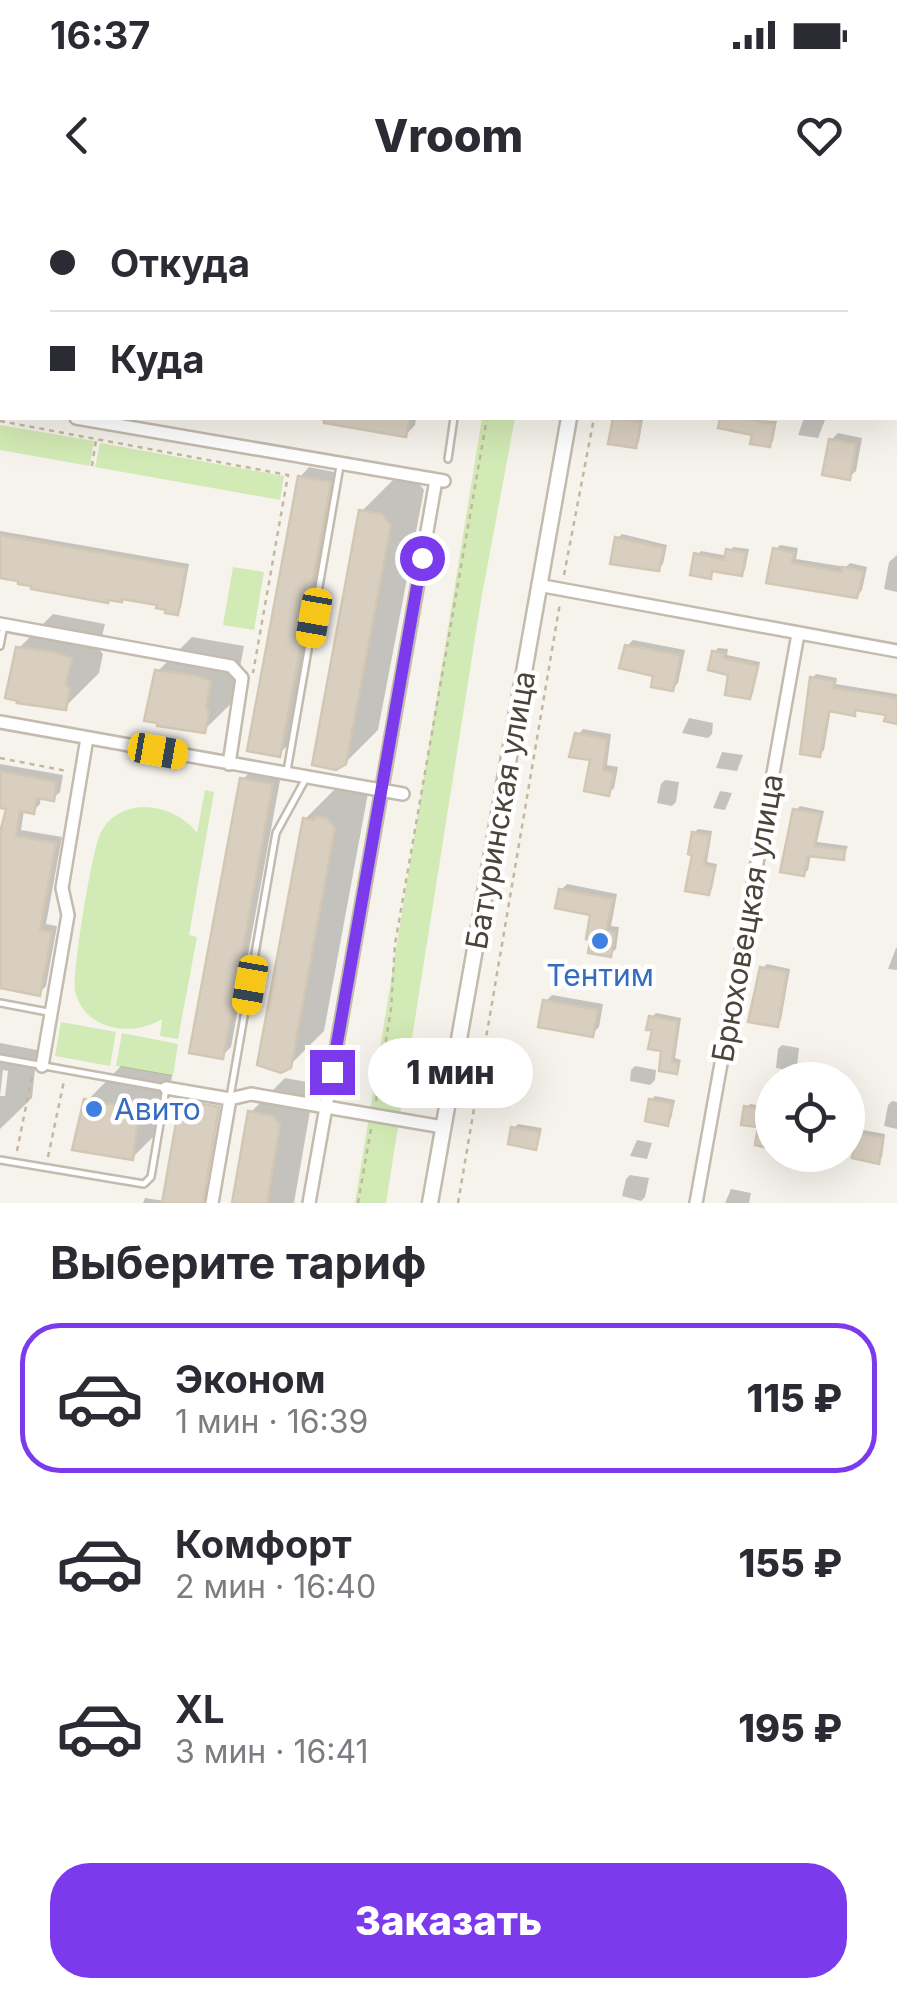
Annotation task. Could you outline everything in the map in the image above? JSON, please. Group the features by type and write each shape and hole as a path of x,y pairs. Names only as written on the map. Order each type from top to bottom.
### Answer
{"street":[{"path":"88,420 440,481 309,1203"},
{"name":"Батуринская улица","path":"430,1203 570,420"},
{"path":"538,585 897,652"},
{"path":"2,624 231,666 242,678 242,692 230,764"},
{"name":"Брюховецкая улица","path":"696,1203 798,634"},
{"path":"0,722 404,794"},
{"path":"38,1065 68,915 62,888 87,738"},
{"path":"166,1088 230,1099 251,1094 443,1127"},
{"path":"212,1203 230,1099"}],"lane":[{"path":"448,459 454,420"},
{"path":"287,774 340,463"},
{"path":"0,646 2,624"},
{"path":"230,1099 276,834 307,777"},
{"path":"0,1003 51,1012"},
{"path":"0,1058 166,1088 148,1182 138,1184 0,1160"}],"path":[{"path":"0,420 288,475 250,688"},
{"path":"358,1203 392,1009 394,944 487,420"},
{"path":"458,1203 594,420"},
{"path":"92,466 96,438"},
{"path":"0,758 81,773"},
{"path":"15,1163 38,1065"},
{"path":"46,1168 66,1070"}],"green space":[{"path":"482,420 515,420 481,600 386,1203 355,1203"},
{"path":"0,425 94,441 90,466 0,450"},
{"path":"100,443 284,476 280,500 95,467"},
{"path":"233,567 264,572 254,630 223,625"},
{"path":"205,790 214,792 189,935 197,937 178,1039 160,1036 162,1019 124,1029 99,1022 80,1004 75,980 88,885 101,832 121,812 148,807 176,815 197,833"},
{"path":"61,1022 116,1032 110,1066 55,1056"},
{"path":"122,1033 178,1044 173,1076 116,1066"}],"building":[{"path":"324,420 410,420 406,437"},
{"path":"613,420 641,422 636,448 608,444"},
{"path":"720,420 774,425 770,447 750,444 752,435 718,428"},
{"path":"829,439 856,444 850,480 822,475"},
{"path":"298,476 331,482 280,757 247,751"},
{"path":"359,510 382,514 391,525 346,764 336,770 312,765"},
{"path":"0,535 186,568 178,615 165,613 157,605 122,599 108,603 31,589 18,581 0,578"},
{"path":"615,537 664,548 659,571 610,564"},
{"path":"773,548 794,553 792,563 841,572 842,567 863,571 857,598 766,583"},
{"path":"726,549 746,553 742,576 712,571 711,579 690,575 694,553 724,560"},
{"path":"625,645 681,655 673,691 651,687 653,676 619,668"},
{"path":"16,647 72,658 66,710 5,698"},
{"path":"712,651 758,666 750,699 725,695 728,675 708,670"},
{"path":"155,670 211,681 205,733 144,721"},
{"path":"810,677 835,681 833,688 897,698 897,724 884,721 886,715 855,710 855,716 829,711 820,757 800,754"},
{"path":"575,733 607,739 603,770 614,773 609,796 584,791 590,760 569,757"},
{"path":"0,771 57,782 54,801 37,798 34,814 20,811 16,836 56,843 40,930 52,932 40,996 0,988 0,833 6,809 0,808"},
{"path":"240,778 273,784 223,1059 189,1053"},
{"path":"793,809 821,814 814,846 845,850 844,860 808,856 804,876 780,872"},
{"path":"315,816 327,818 335,828 291,1068 281,1073 257,1065 303,818 314,820"},
{"path":"692,832 710,835 704,865 715,867 709,895 685,891"},
{"path":"559,889 613,899 606,931 615,932 611,957 588,953 590,915 555,908"},
{"path":"760,967 787,972 778,1027 748,1022"},
{"path":"543,1000 598,1010 593,1037 538,1027"},
{"path":"649,1016 678,1021 672,1062 679,1063 677,1074 659,1071 661,1051 648,1049 652,1030 646,1030"},
{"path":"84,1099 139,1109 133,1160 72,1150"},
{"path":"649,1099 672,1103 668,1126 645,1121"},
{"path":"180,1100 219,1107 203,1203 162,1203"},
{"path":"744,1106 755,1108 755,1127 741,1125"},
{"path":"248,1111 273,1116 280,1125 267,1203 232,1203"},
{"path":"511,1127 540,1132 536,1150 508,1144"},
{"path":"865,1135 883,1138 879,1164 865,1161"}],"place":[{"name":"Тентим","path":"600,941"},
{"name":"Авито","path":"94,1109"}],"route":[{"path":"332,1072 422,558"}]}
